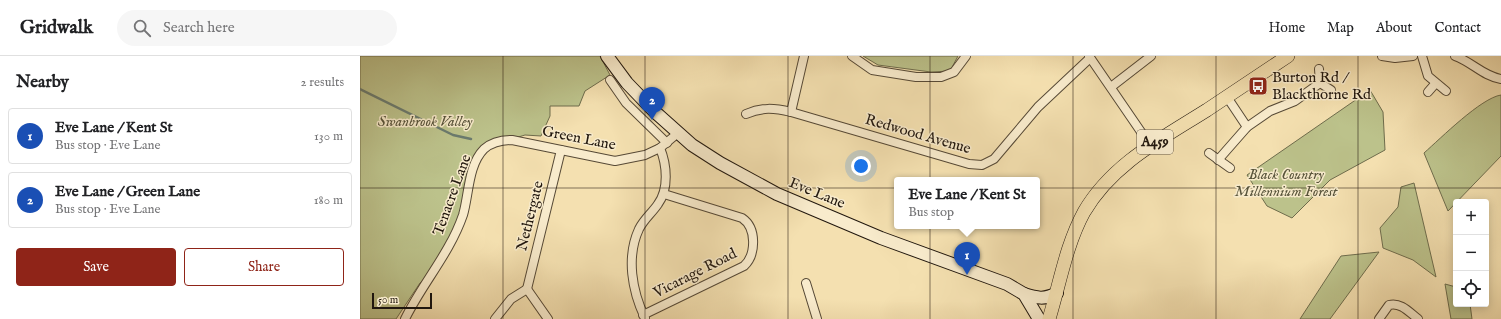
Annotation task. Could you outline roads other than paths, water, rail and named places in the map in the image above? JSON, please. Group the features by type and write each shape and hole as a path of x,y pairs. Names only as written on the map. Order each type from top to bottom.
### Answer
{"main road":[{"name":"A459","path":"1049,319 1072,236 1085,212 1108,179 1124,164 1150,145 1227,97 1288,56"}],"street":[{"name":"Eve Lane","path":"607,56 627,83 678,133 720,163 777,194 881,238 1007,284 1024,294 1039,319"},
{"path":"791,112 804,56"},
{"path":"852,56 872,70 916,77 941,77 954,72 962,65 966,56"},
{"path":"1111,87 1151,56"},
{"path":"1382,56 1413,56"},
{"path":"1422,56 1428,76 1435,84 1446,91"},
{"path":"1455,56 1464,60 1487,76 1501,79"},
{"path":"1090,57 1150,145"},
{"name":"Redwood Avenue","path":"746,114 758,108 771,107 969,164 982,165 994,159 1038,107 1090,57"},
{"path":"1319,69 1320,83"},
{"path":"610,80 626,103 663,146 664,194 640,228 634,241 632,279 644,317"},
{"path":"1320,83 1331,90"},
{"path":"1218,160 1247,128 1270,111 1295,101 1320,83"},
{"path":"1428,92 1435,84"},
{"path":"1227,97 1247,128"},
{"name":"Green Lane","path":"492,145 500,141 512,140 615,161 630,159 663,146 678,133"},
{"name":"Tenacre Lane","path":"405,319 450,243 463,216 474,169 479,157 485,149 492,145"},
{"name":"Nethergate","path":"527,289 561,150"},
{"path":"1209,153 1230,168"},
{"name":"Vicarage Road","path":"644,317 744,266 750,261 753,252 751,227 748,221 664,194"},
{"path":"806,283 817,319"},
{"path":"495,319 511,299 527,289 548,319"},
{"path":"1024,294 1040,299 1048,298 1057,293"},
{"path":"1379,319 1389,305 1395,304 1404,308 1418,319"}],"waterway":[{"path":"360,89 453,135 471,139"}],"place":[{"name":"Burton Rd / Blackthorne Rd","path":"1258,86"},
{"name":"Eve Lane / Green Lane","path":"652,120"},
{"name":"Eve Lane / Kent St","path":"967,275"}],"park label":[{"name":"Swanbrook Valley","path":"425,121"},
{"name":"Black Country Millennium Forest","path":"1286,182"}]}
